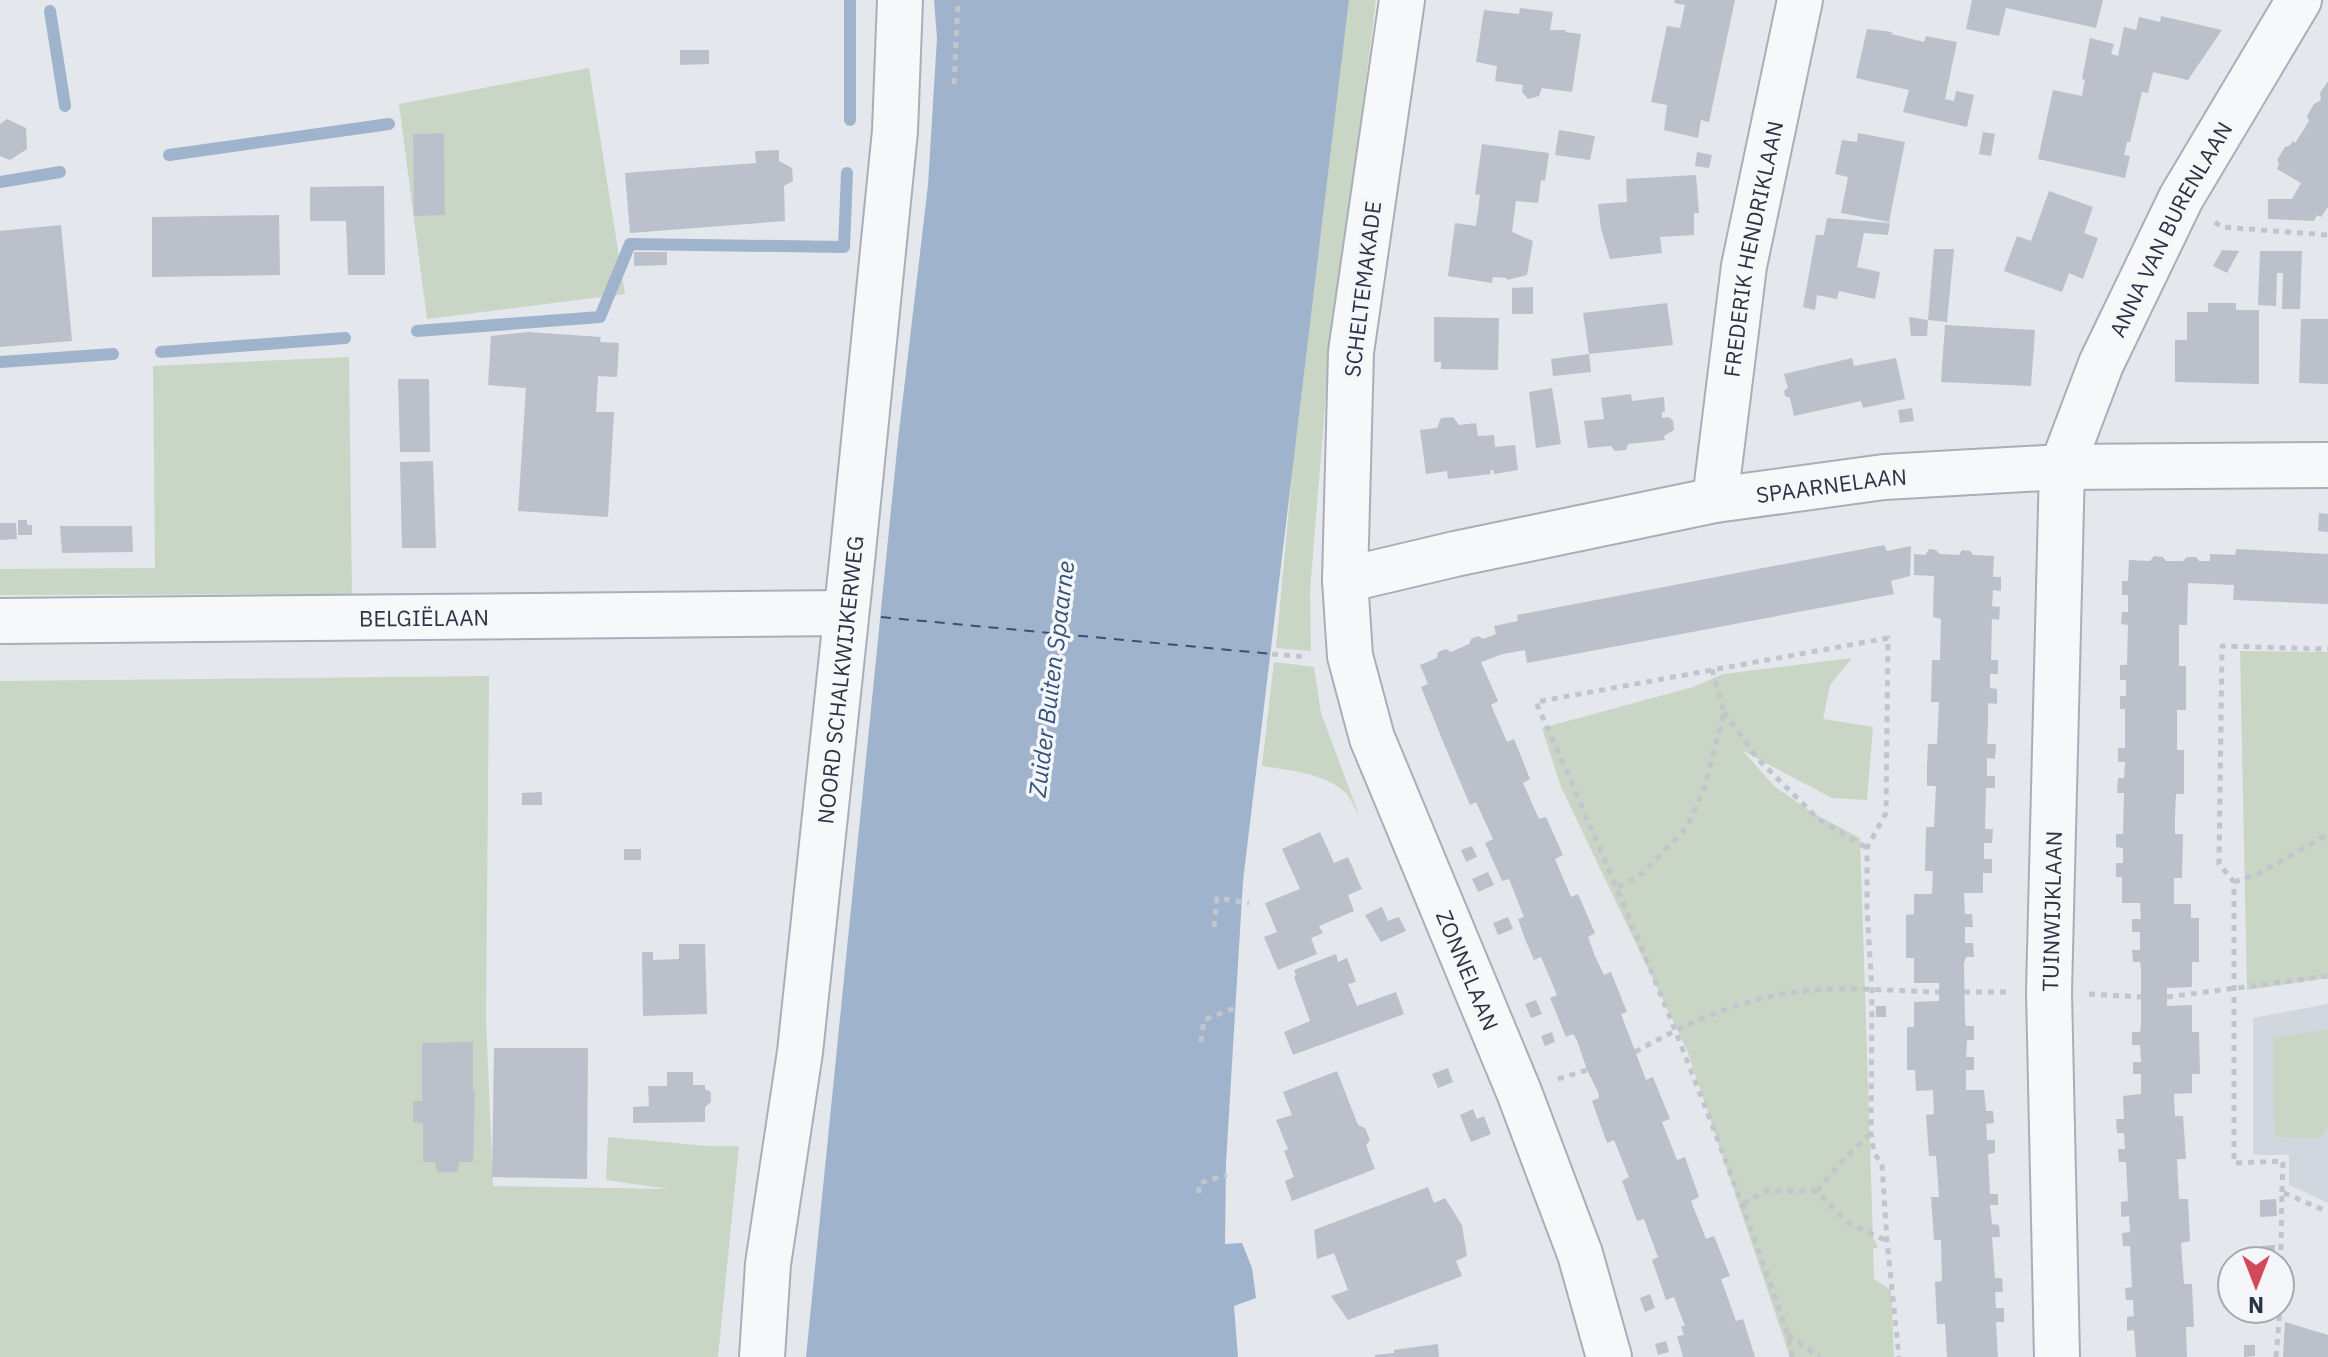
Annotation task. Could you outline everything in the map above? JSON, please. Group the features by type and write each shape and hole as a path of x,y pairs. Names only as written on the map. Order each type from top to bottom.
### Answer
{"street":[{"name":"NOORD SCHALKWIJKERWEG","path":"762,1357 768,1264 800,1052 846,613 895,131 900,0"},
{"name":"SCHELTEMAKADE","path":"1345,580 1351,352 1402,0"},
{"name":"FREDERIK HENDRIKLAAN","path":"1715,500 1744,266 1800,0"},
{"name":"ANNA VAN BURENLAAN","path":"2062,467 2101,364 2181,198 2299,0"},
{"name":"SPAARNELAAN","path":"1345,580 1715,500 1884,477 2062,467 2328,465"},
{"name":"TUINWIJKLAAN","path":"2057,1357 2049,992 2062,467"},
{"name":"ZONNELAAN","path":"1345,580 1350,656 1372,738 1519,1092 1580,1254 1609,1357"},
{"name":"BELGIËLAAN","path":"0,621 846,613"}],"path":[{"path":"954,84 958,0"},
{"path":"2181,198 2221,227 2328,235"},
{"path":"1792,1357 1788,1335 1743,1204 1618,887 1536,702 1888,638 1886,813 1867,848 1867,909 1872,990 1871,1133 1874,1153 1882,1164 1899,1357"},
{"path":"2281,1245 2283,1161 2234,1163 2234,882 2219,864 2222,646 2328,649"},
{"path":"1712,669 1724,712 1757,758 1818,819 1867,848"},
{"path":"1618,887 1642,874 1687,827 1705,786 1724,712"},
{"path":"2234,882 2260,873 2328,834"},
{"path":"1214,927 1217,898 1249,903"},
{"path":"2167,997 2328,976"},
{"path":"1635,1052 1673,1030 1730,1007 1781,994 1827,990 1939,992"},
{"path":"2049,992 2141,997"},
{"path":"1201,1042 1204,1020 1237,1007"},
{"path":"1817,1191 1871,1133"},
{"path":"1199,1193 1199,1183 1227,1175"},
{"path":"1743,1204 1766,1191 1817,1191 1848,1223 1887,1241"},
{"path":"2282,1192 2328,1212"},
{"path":"2276,1357 2279,1325"},
{"path":"1788,1335 1820,1357"}],"shaded area":[{"path":"2328,1004 2328,1203 2289,1185 2289,1155 2253,1155 2253,1018"}],"green space":[{"path":"1349,0 1376,0 1326,395 1310,591 1311,651 1276,648 1293,464"},
{"path":"589,68 625,294 427,319 399,104"},
{"path":"349,357 352,594 0,595 0,569 155,568 153,366"},
{"path":"2240,651 2328,652 2328,978 2247,990"},
{"path":"1852,658 1830,685 1823,719 1873,727 1867,800 1832,798 1743,751 1775,787 1813,813 1860,838 1873,1238 1878,1247 1873,1249 1874,1279 1891,1290 1894,1357 1790,1357 1687,1050 1561,787 1542,728 1693,687 1723,674"},
{"path":"1274,662 1314,667 1321,713 1359,815 1346,793 1328,781 1262,766"},
{"path":"489,676 486,1020 493,1186 669,1189 606,1180 608,1137 739,1146 718,1357 0,1357 0,681"},
{"path":"2328,1029 2328,1128 2319,1138 2274,1137 2273,1038"}],"water":[{"name":"Zuider Buiten Spaarne","path":"934,0 1349,0 1243,881 1226,1163 1225,1244 1242,1243 1252,1268 1256,1298 1234,1306 1238,1357 806,1357 898,440 928,185 937,38"}],"building":[{"path":"1675,0 1735,0 1709,122 1701,120 1698,138 1664,130 1667,105 1651,102 1667,26 1680,28 1685,5 1674,3"},
{"path":"1972,0 2103,0 2096,28 2006,8 1999,36 1966,29"},
{"path":"1520,8 1553,12 1550,30 1581,34 1572,92 1542,88 1539,96 1528,99 1522,92 1523,85 1495,81 1497,66 1476,62 1484,10 1519,14"},
{"path":"2161,16 2222,30 2188,80 2153,72 2148,93 2142,92 2130,142 2127,142 2124,155 2130,156 2125,178 2038,159 2053,90 2082,96 2090,38 2114,44 2111,54 2118,56 2124,27 2136,30 2139,17 2160,22"},
{"path":"1867,29 1892,32 1924,42 1926,36 1957,42 1945,99 1954,101 1956,91 1974,95 1967,127 1903,112 1909,90 1856,78"},
{"path":"680,50 709,50 709,64 680,65"},
{"path":"2328,81 2328,207 2314,221 2268,219 2268,199 2292,199 2301,183 2277,169 2277,160 2285,147 2293,141 2295,143 2309,121 2307,116 2314,104 2321,100 2320,93"},
{"path":"7,119 26,128 27,149 10,160 0,156 0,124"},
{"path":"1559,130 1595,136 1590,160 1555,155"},
{"path":"1983,132 1995,134 1991,156 1979,154"},
{"path":"444,133 445,215 414,216 413,134"},
{"path":"1858,133 1905,142 1889,222 1841,213 1848,177 1835,174 1842,140 1857,142"},
{"path":"1482,144 1549,153 1538,203 1516,201 1512,232 1533,241 1527,275 1507,280 1493,277 1492,283 1448,276 1455,223 1476,226 1480,195 1475,194"},
{"path":"779,150 779,161 792,168 793,181 784,186 785,221 630,233 625,173 756,163 755,151"},
{"path":"1697,152 1712,155 1709,168 1695,166"},
{"path":"1696,175 1699,213 1694,213 1694,235 1660,237 1662,253 1610,259 1598,204 1627,202 1626,179"},
{"path":"384,186 385,275 348,275 346,221 310,221 310,187"},
{"path":"2049,191 2093,207 2084,233 2098,238 2083,279 2069,273 2062,292 2004,271 2017,236 2031,241"},
{"path":"279,215 280,275 152,277 152,217"},
{"path":"1827,218 1890,223 1888,235 1864,233 1857,267 1880,272 1875,299 1839,291 1837,299 1817,295 1815,310 1803,307 1816,235 1824,235"},
{"path":"61,225 72,341 0,347 0,231"},
{"path":"1934,249 1954,249 1947,322 1928,320"},
{"path":"2222,250 2239,251 2227,273 2213,266"},
{"path":"2260,251 2302,251 2300,309 2282,309 2283,273 2277,273 2276,306 2258,305"},
{"path":"634,252 667,252 667,265 634,266"},
{"path":"1533,287 1533,314 1512,314 1512,288"},
{"path":"1667,303 1673,345 1589,354 1583,313"},
{"path":"2208,303 2236,303 2236,310 2259,310 2259,384 2175,382 2175,340 2187,340 2187,312 2208,312"},
{"path":"1434,317 1499,318 1498,370 1441,369 1441,362 1434,362"},
{"path":"1909,317 1928,320 1927,336 1911,336"},
{"path":"2301,319 2328,319 2328,384 2299,383"},
{"path":"1945,325 2035,330 2031,386 1941,382"},
{"path":"528,332 601,337 600,342 619,343 617,377 598,376 596,412 614,412 608,517 518,511 526,388 488,385 491,336"},
{"path":"1589,354 1591,372 1553,376 1551,359"},
{"path":"1852,358 1854,366 1896,358 1905,399 1863,408 1861,401 1794,416 1790,398 1785,396 1784,391 1788,388 1784,374"},
{"path":"398,379 429,379 430,452 400,452"},
{"path":"1552,388 1561,444 1536,448 1529,392"},
{"path":"1631,394 1632,401 1664,397 1665,412 1662,412 1662,418 1669,417 1673,421 1674,430 1664,436 1665,440 1628,444 1626,450 1615,451 1611,446 1588,448 1584,421 1604,419 1601,398"},
{"path":"1912,408 1914,421 1900,423 1898,410"},
{"path":"1453,417 1459,425 1476,423 1478,436 1494,435 1495,447 1515,445 1518,470 1494,474 1490,470 1491,474 1448,479 1447,471 1426,474 1420,430 1437,428 1441,418"},
{"path":"433,461 436,548 402,548 400,462"},
{"path":"2319,513 2328,514 2328,532 2318,531"},
{"path":"18,520 27,520 27,525 32,525 32,535 18,535"},
{"path":"0,523 16,523 17,539 0,540"},
{"path":"60,526 132,526 133,552 62,553"},
{"path":"1884,545 1887,551 1911,546 1910,576 1891,581 1894,594 1527,663 1525,650 1481,662 1498,701 1491,705 1507,742 1514,739 1530,779 1523,783 1539,819 1546,817 1563,855 1555,859 1571,897 1578,894 1595,933 1588,937 1595,956 1604,975 1611,972 1627,1012 1621,1014 1646,1080 1653,1077 1670,1119 1662,1122 1677,1160 1685,1157 1699,1197 1691,1201 1706,1239 1714,1236 1730,1276 1721,1279 1736,1321 1743,1319 1755,1357 1683,1357 1677,1336 1684,1335 1681,1326 1685,1326 1674,1297 1666,1300 1652,1260 1658,1257 1644,1219 1637,1221 1622,1181 1629,1177 1614,1140 1607,1143 1592,1101 1599,1098 1598,1092 1577,1040 1573,1034 1566,1037 1550,998 1557,995 1541,957 1534,960 1525,939 1518,919 1524,917 1509,879 1502,881 1485,843 1493,839 1476,802 1470,805 1421,687 1428,684 1420,665 1437,658 1438,652 1446,649 1451,652 1478,636 1483,639 1496,634 1494,626 1518,621 1517,615"},
{"path":"1929,549 1940,554 1959,555 1962,550 1970,551 1973,555 1994,556 1993,577 2001,577 2001,591 1993,590 1992,606 2000,607 1999,620 1992,619 1991,660 1998,660 1998,674 1990,674 1990,688 1997,689 1997,704 1988,703 1987,744 1996,744 1995,759 1987,758 1987,776 1995,776 1995,788 1986,788 1985,829 1993,829 1992,843 1984,843 1984,859 1992,859 1992,873 1983,873 1983,893 1964,893 1965,914 1972,914 1973,927 1965,927 1965,943 1973,943 1974,957 1966,957 1964,963 1965,1020 1966,1026 1974,1026 1974,1040 1967,1040 1966,1057 1974,1057 1974,1070 1966,1070 1966,1090 1984,1090 1986,1111 1993,1111 1994,1123 1986,1124 1987,1140 1995,1140 1995,1153 1988,1154 1990,1194 1998,1194 1998,1205 1990,1205 1992,1224 1999,1225 2000,1237 1992,1237 1995,1278 2002,1278 2003,1292 1995,1292 1996,1308 2004,1308 2004,1322 1996,1322 1998,1357 1947,1357 1945,1324 1937,1324 1935,1282 1942,1281 1941,1240 1934,1240 1931,1197 1939,1197 1936,1156 1929,1156 1926,1115 1934,1114 1933,1090 1916,1091 1915,1070 1907,1070 1907,1027 1914,1027 1914,1002 1939,1001 1939,983 1914,983 1914,958 1906,958 1906,915 1914,914 1914,894 1932,894 1933,871 1925,871 1926,827 1934,827 1936,786 1927,786 1927,766 1928,744 1937,744 1939,702 1931,702 1932,660 1940,660 1941,619 1933,617 1934,576 1914,575 1914,554 1925,555"},
{"path":"2236,549 2328,554 2328,604 2233,600 2234,585 2188,583 2187,625 2179,625 2179,666 2186,666 2186,710 2177,710 2177,750 2184,750 2184,794 2176,794 2175,834 2183,834 2182,878 2174,878 2174,904 2191,904 2191,918 2199,918 2199,962 2192,962 2192,987 2167,988 2167,1006 2192,1005 2192,1032 2199,1032 2200,1074 2192,1074 2192,1093 2174,1094 2175,1116 2183,1116 2186,1159 2177,1159 2179,1199 2188,1199 2190,1241 2181,1243 2184,1284 2192,1284 2194,1327 2186,1327 2187,1357 2136,1357 2134,1330 2127,1331 2127,1317 2134,1316 2133,1300 2126,1300 2125,1288 2132,1287 2130,1246 2123,1246 2122,1233 2130,1232 2129,1216 2121,1217 2121,1202 2128,1201 2126,1162 2119,1162 2118,1149 2125,1149 2124,1133 2117,1133 2116,1119 2124,1119 2123,1096 2141,1094 2141,1074 2133,1074 2133,1062 2141,1062 2140,1045 2132,1045 2132,1032 2140,1032 2141,1025 2141,969 2140,962 2133,962 2132,950 2140,950 2140,932 2132,932 2132,919 2141,919 2140,903 2122,903 2122,877 2116,877 2116,863 2123,863 2123,848 2116,847 2116,834 2123,834 2124,793 2117,793 2118,778 2124,778 2125,762 2118,762 2118,748 2125,748 2125,709 2120,709 2120,696 2126,696 2126,680 2120,680 2120,665 2127,665 2128,625 2121,624 2122,612 2128,612 2128,595 2122,595 2122,581 2128,581 2129,560 2150,561 2154,556 2163,557 2166,561 2196,557 2199,561 2210,561 2210,554 2235,555"},
{"path":"542,792 542,805 522,805 522,793"},
{"path":"1320,832 1334,863 1348,857 1362,889 1348,895 1354,911 1319,926 1323,933 1311,938 1317,954 1278,970 1264,937 1277,932 1265,903 1300,889 1282,849"},
{"path":"1472,846 1477,857 1466,862 1461,850"},
{"path":"624,849 641,849 641,860 624,860"},
{"path":"1488,872 1494,885 1478,892 1472,879"},
{"path":"1382,907 1388,921 1399,917 1406,931 1381,942 1365,915"},
{"path":"1508,917 1513,929 1498,935 1493,923"},
{"path":"679,944 705,944 707,1014 643,1016 642,952 653,952 653,960 679,959"},
{"path":"1336,954 1338,962 1347,958 1356,982 1348,984 1357,1006 1396,992 1404,1014 1293,1055 1284,1032 1310,1021 1294,970"},
{"path":"1536,1000 1542,1014 1531,1018 1525,1004"},
{"path":"1876,1006 1886,1006 1886,1017 1876,1017"},
{"path":"1552,1032 1555,1042 1545,1046 1541,1036"},
{"path":"473,1042 473,1162 459,1162 458,1172 437,1172 435,1162 423,1162 423,1123 413,1122 413,1101 422,1101 422,1043"},
{"path":"494,1048 588,1048 587,1179 492,1177"},
{"path":"1448,1068 1453,1082 1438,1088 1432,1074"},
{"path":"1337,1071 1358,1125 1365,1128 1370,1140 1366,1145 1375,1169 1292,1201 1285,1181 1294,1177 1284,1151 1288,1149 1276,1120 1292,1115 1283,1092"},
{"path":"667,1072 693,1072 693,1085 705,1085 705,1089 711,1092 711,1102 705,1107 705,1122 633,1123 633,1107 649,1106 648,1086 667,1086"},
{"path":"1473,1109 1477,1119 1484,1116 1491,1134 1471,1142 1460,1115"},
{"path":"1428,1187 1434,1203 1445,1198 1462,1225 1467,1256 1456,1261 1462,1276 1348,1320 1331,1296 1348,1290 1334,1253 1317,1259 1314,1230"},
{"path":"2276,1199 2277,1216 2260,1217 2260,1200"},
{"path":"1650,1294 1655,1308 1645,1312 1640,1298"},
{"path":"2285,1325 2328,1335 2328,1357 2283,1357"},
{"path":"1666,1341 1669,1352 1658,1355 1655,1344"},
{"path":"1438,1344 1439,1357 1375,1357 1394,1353 1394,1350"},
{"path":"2244,1345 2255,1345 2255,1356 2244,1357"}],"waterway":[{"path":"850,1 850,120"},
{"path":"50,11 65,106"},
{"path":"169,155 389,124"},
{"path":"0,182 60,172"},
{"path":"417,331 600,317 630,244 844,247 847,173"},
{"path":"161,352 345,338"},
{"path":"0,362 113,354"}],"ferry route":[{"path":"881,617 1272,654"}]}
